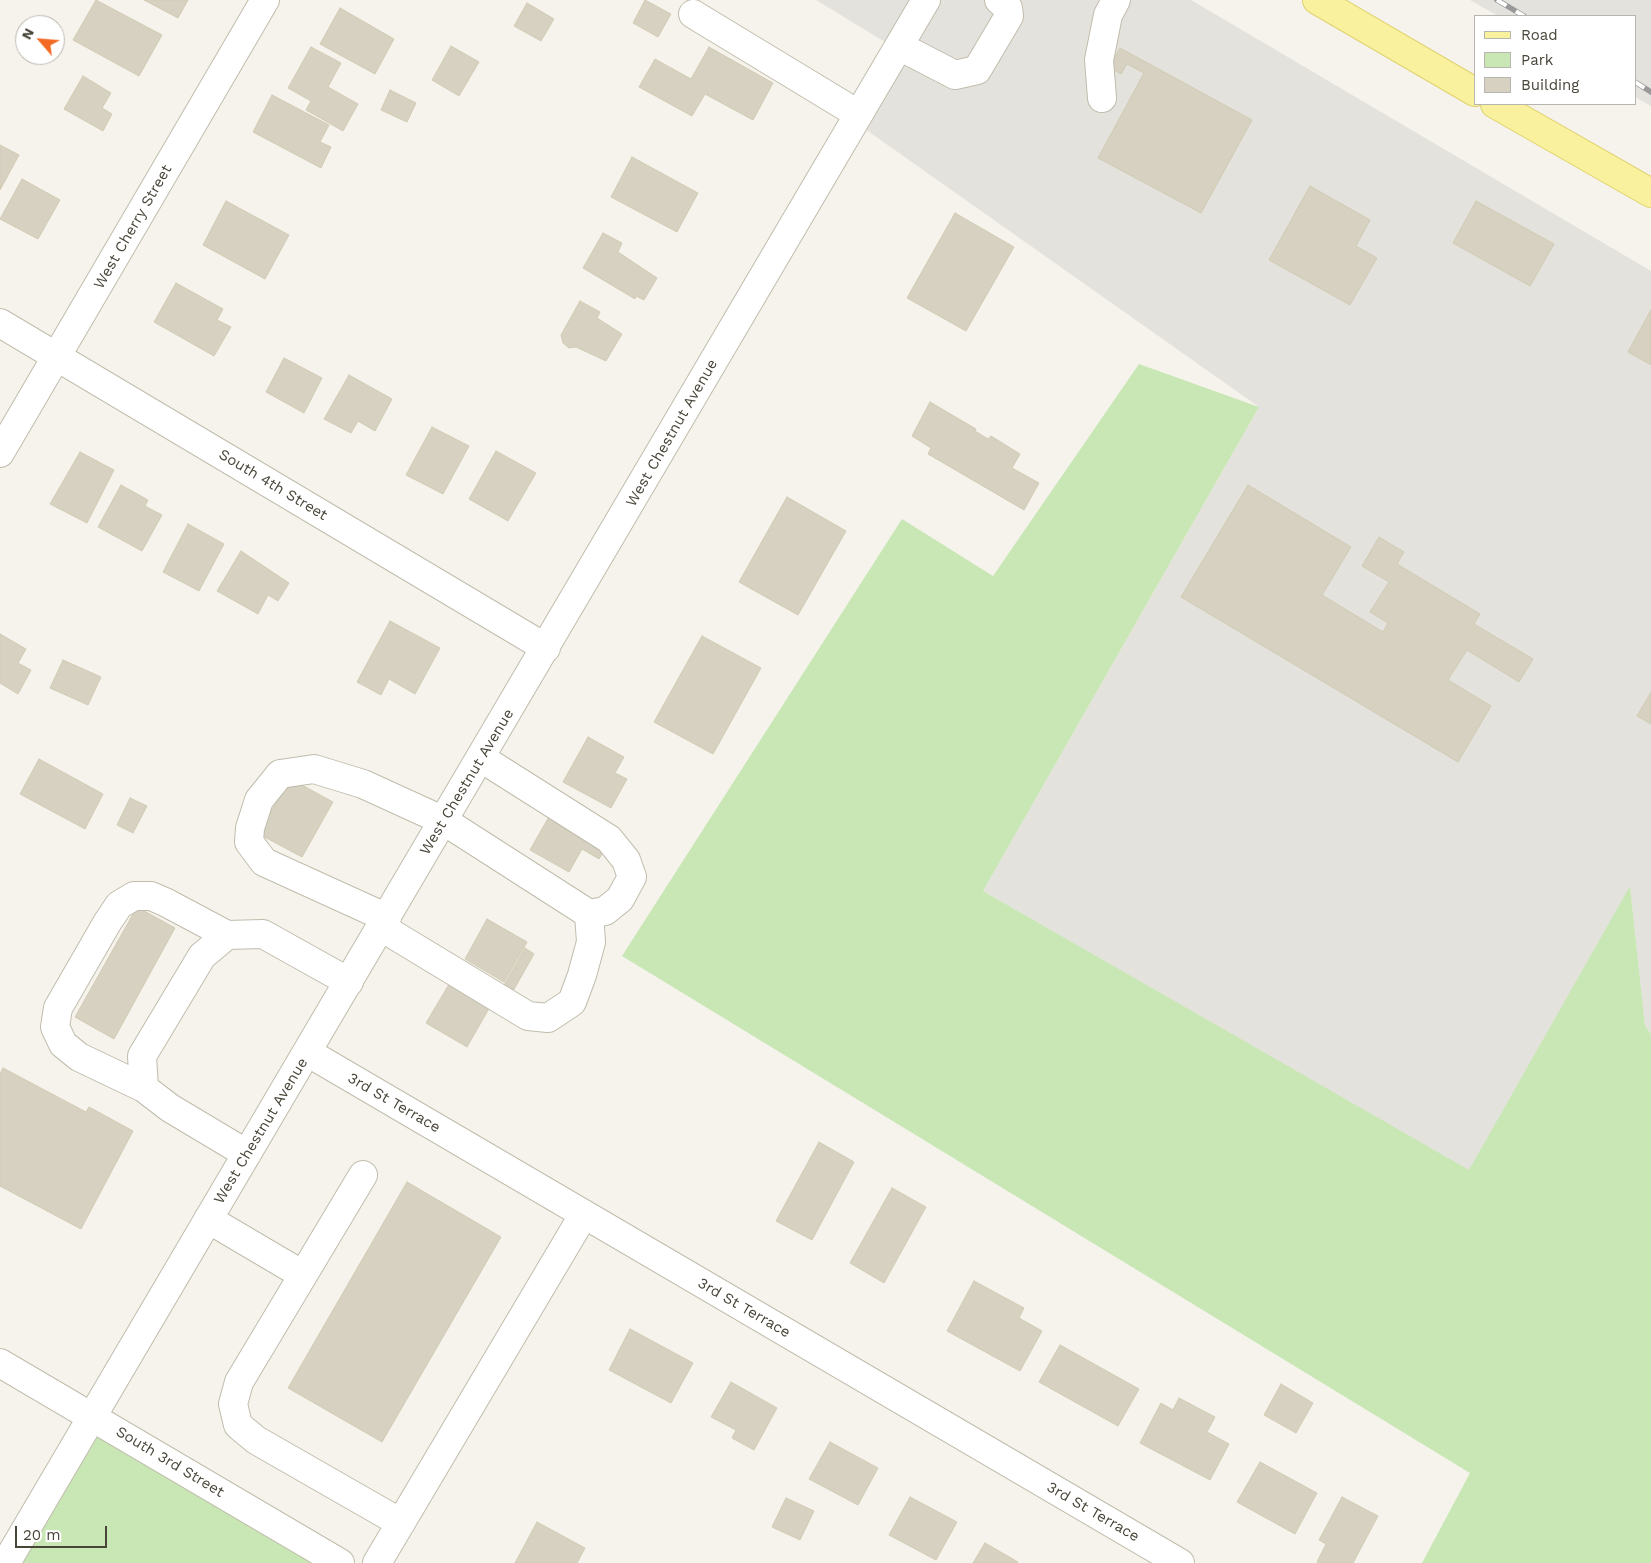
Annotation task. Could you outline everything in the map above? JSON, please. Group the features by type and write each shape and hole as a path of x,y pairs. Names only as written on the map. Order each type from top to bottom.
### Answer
{"main road":[{"path":"1316,0 1474,91"},
{"path":"1497,105 1651,193"}],"street":[{"name":"West Cherry Street","path":"0,453 58,357 265,0"},
{"name":"West Chestnut Avenue","path":"8,1546 92,1416 926,0"},
{"path":"899,46 955,74 977,70 1009,16 1008,8 998,0"},
{"path":"1102,98 1099,60 1108,15 1116,0"},
{"path":"693,14 858,114"},
{"name":"South 4th Street","path":"0,322 546,648"},
{"path":"481,758 609,839 626,860 632,877 620,900 605,911 589,914 444,821 363,784 314,769 280,774 259,800 250,828 248,842 264,862 384,923 528,1016 548,1018 572,1002 591,942 589,914"},
{"path":"247,1154 170,1108 144,1088 79,1057 63,1044 55,1027 58,1008 107,923 119,905 134,896 151,896 227,935 263,934 349,982"},
{"path":"144,1088 142,1056 202,956 227,935"},
{"name":"3rd St Terrace","path":"307,1052 1180,1563"},
{"path":"363,1175 239,1382 234,1404 238,1425 256,1440 401,1523"},
{"path":"377,1563 584,1214"},
{"path":"208,1219 303,1275"},
{"name":"South 3rd Street","path":"0,1363 340,1563"}],"shaded area":[{"path":"816,0 1191,0 1651,271 1651,1034 1645,1027 1630,887 1469,1171 983,891 1259,407 848,117 890,45"},
{"path":"1470,0 1651,0 1651,106 1636,98 1636,15 1496,15"}],"green space":[{"path":"1139,364 1259,407 983,891 1469,1170 1630,886 1645,1026 1651,1034 1651,1563 1422,1563 1470,1473 622,956 902,519 993,576"},
{"path":"87,1413 340,1563 0,1563"}],"building":[{"path":"96,0 162,35 139,76 73,40"},
{"path":"144,0 188,0 178,18"},
{"path":"645,0 671,14 658,37 633,23"},
{"path":"527,3 554,19 541,41 514,26"},
{"path":"340,8 394,39 375,74 320,44"},
{"path":"451,46 479,62 459,96 432,80"},
{"path":"311,47 341,63 328,87 358,104 343,131 306,110 311,101 288,88"},
{"path":"709,47 773,83 753,120 705,94 692,116 639,87 655,59 691,79"},
{"path":"1120,48 1252,120 1201,213 1098,158 1144,73 1127,64 1121,74 1109,67"},
{"path":"83,76 111,93 102,108 112,114 103,131 64,109"},
{"path":"390,90 416,103 407,122 381,110"},
{"path":"272,95 329,125 320,142 331,147 321,168 253,132"},
{"path":"0,145 19,155 0,190"},
{"path":"632,157 698,193 677,232 611,197"},
{"path":"22,179 60,200 38,239 0,219"},
{"path":"1310,186 1370,220 1356,246 1377,258 1350,305 1269,260"},
{"path":"226,201 289,235 265,279 203,245"},
{"path":"1476,201 1554,244 1530,286 1453,243"},
{"path":"955,213 1014,247 966,331 907,298"},
{"path":"603,233 622,243 618,252 657,278 644,300 636,296 635,299 583,268"},
{"path":"176,283 223,309 217,320 231,327 214,356 154,322"},
{"path":"580,301 600,312 597,318 622,334 606,361 576,347 569,348 563,343 561,335"},
{"path":"1651,310 1651,365 1628,352"},
{"path":"284,358 322,378 304,413 266,392"},
{"path":"349,375 392,399 375,431 358,421 351,433 324,419"},
{"path":"930,402 976,429 975,431 988,439 991,436 1020,454 1012,468 1039,483 1024,510 928,454 931,448 912,436"},
{"path":"432,427 469,446 443,494 406,475"},
{"path":"496,451 536,473 508,521 469,499"},
{"path":"80,452 114,470 87,523 50,504"},
{"path":"121,485 148,500 145,506 162,515 142,551 98,527"},
{"path":"1248,485 1351,547 1322,595 1383,632 1388,623 1370,612 1389,582 1362,566 1379,537 1404,552 1397,564 1480,614 1474,624 1533,659 1519,682 1467,650 1448,680 1491,706 1458,762 1181,597"},
{"path":"787,497 846,531 798,615 739,582"},
{"path":"188,524 224,544 199,591 163,572"},
{"path":"241,551 289,583 278,601 268,595 258,614 217,591"},
{"path":"390,621 440,648 415,694 389,679 381,695 357,682"},
{"path":"0,634 26,649 18,663 31,670 18,694 0,683"},
{"path":"702,636 761,668 713,754 654,722"},
{"path":"63,660 101,677 88,705 50,688"},
{"path":"1651,692 1651,724 1637,716"},
{"path":"588,737 624,757 615,773 627,779 611,808 563,782"},
{"path":"39,759 103,794 85,829 20,794"},
{"path":"289,778 333,802 302,857 259,834"},
{"path":"130,798 147,806 133,833 117,825"},
{"path":"555,806 612,837 599,859 582,849 569,872 530,850"},
{"path":"137,907 175,928 114,1039 75,1017"},
{"path":"487,919 527,942 504,982 465,959"},
{"path":"525,948 534,954 513,991 504,985"},
{"path":"451,981 491,1005 467,1047 426,1023"},
{"path":"3,1068 86,1112 89,1107 133,1131 81,1229 0,1186 0,1074"},
{"path":"819,1142 854,1162 812,1240 776,1221"},
{"path":"407,1182 501,1237 382,1442 288,1388"},
{"path":"892,1188 926,1207 884,1283 850,1263"},
{"path":"974,1281 1024,1308 1019,1318 1042,1331 1020,1371 947,1331"},
{"path":"630,1329 693,1363 671,1403 609,1370"},
{"path":"1060,1345 1139,1389 1118,1426 1039,1382"},
{"path":"731,1382 777,1408 754,1450 732,1438 736,1430 711,1417"},
{"path":"1281,1384 1313,1403 1296,1433 1264,1415"},
{"path":"1179,1398 1215,1417 1207,1432 1229,1444 1210,1480 1140,1443 1161,1403 1173,1410"},
{"path":"830,1442 878,1468 858,1505 809,1479"},
{"path":"1260,1462 1317,1493 1295,1534 1237,1502"},
{"path":"910,1497 957,1522 936,1560 889,1535"},
{"path":"1342,1497 1378,1516 1353,1563 1319,1563 1317,1562 1326,1544 1319,1540"},
{"path":"786,1498 814,1511 800,1540 772,1527"},
{"path":"537,1522 585,1548 577,1563 515,1563"},
{"path":"985,1543 1018,1562 973,1563"}],"railway":[{"path":"1497,0 1522,15"},
{"path":"1636,83 1651,92"}]}
